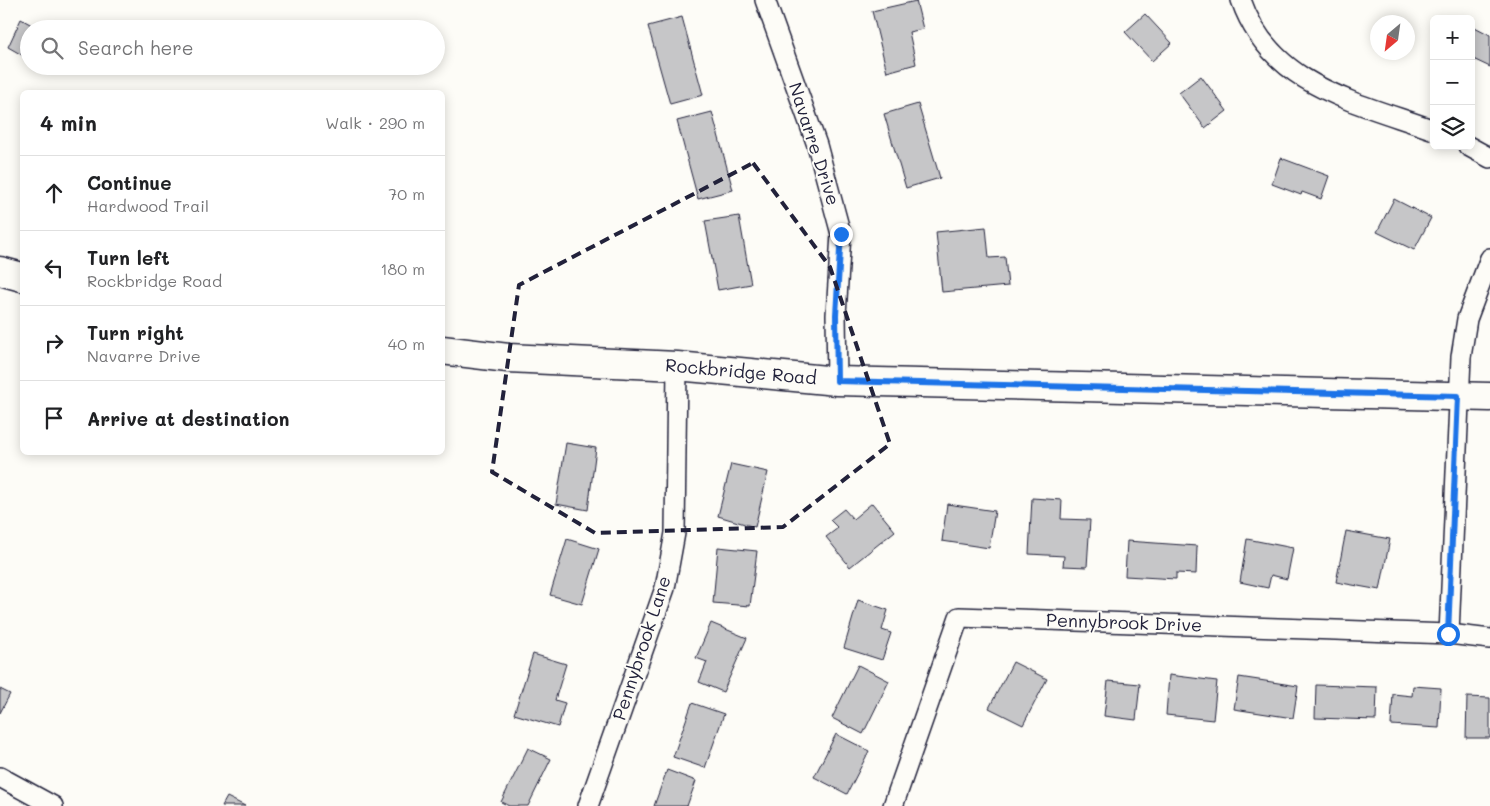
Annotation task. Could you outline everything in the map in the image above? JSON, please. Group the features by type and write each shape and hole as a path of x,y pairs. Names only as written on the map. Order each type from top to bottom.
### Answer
{"main road":[{"path":"0,272 20,276"},
{"name":"Rockbridge Road","path":"445,350 508,358 676,366 837,381 1490,397"}],"street":[{"name":"Navarre Drive","path":"765,0 817,145 841,234 836,315 837,381"},
{"path":"1241,0 1246,16 1264,45 1289,69 1318,88 1430,129"},
{"path":"1475,150 1490,158"},
{"path":"1448,634 1461,358 1467,319 1490,258"},
{"name":"Pennybrook Lane","path":"588,806 665,588 675,534 676,366"},
{"name":"Pennybrook Drive","path":"893,806 959,616 1448,634 1490,639"},
{"path":"0,777 52,806"}],"highlighted area":[{"path":"753,163 830,267 890,444 783,527 595,533 492,472 519,285"}],"building":[{"path":"916,1 923,29 909,32 916,64 887,72 872,11"},
{"path":"1145,14 1172,43 1152,61 1125,32"},
{"path":"682,17 703,95 670,104 648,26"},
{"path":"20,21 20,54 8,47"},
{"path":"1475,27 1490,35 1490,67 1475,60"},
{"path":"1201,76 1227,111 1205,128 1179,93"},
{"path":"918,104 940,178 906,188 884,114"},
{"path":"712,112 733,190 698,199 677,121"},
{"path":"1281,158 1329,176 1321,199 1302,192 1301,195 1272,184"},
{"path":"1394,199 1431,218 1414,250 1377,232"},
{"path":"739,216 751,284 718,290 705,221"},
{"path":"986,227 989,258 1005,257 1008,286 942,292 936,232"},
{"path":"566,443 596,448 588,510 556,504"},
{"path":"731,464 768,472 755,527 718,516"},
{"path":"1032,498 1062,500 1061,519 1090,520 1087,567 1063,566 1064,556 1029,554"},
{"path":"872,503 895,531 850,567 826,537 838,528 830,520 844,509 853,519"},
{"path":"947,504 995,511 989,548 942,541"},
{"path":"1346,531 1390,539 1380,590 1336,582"},
{"path":"567,539 599,549 582,604 550,595"},
{"path":"1247,539 1293,548 1287,579 1271,575 1268,588 1240,582"},
{"path":"1127,541 1197,546 1196,574 1176,573 1176,579 1125,576"},
{"path":"718,547 757,551 750,606 713,603"},
{"path":"858,600 888,610 882,630 891,633 882,660 844,648"},
{"path":"711,623 747,638 723,692 699,682 707,662 696,658"},
{"path":"533,654 566,664 555,700 565,703 558,727 514,714"},
{"path":"1013,662 1047,679 1023,725 989,708"},
{"path":"858,665 889,681 863,734 832,718"},
{"path":"1169,675 1217,681 1213,720 1166,715"},
{"path":"1239,677 1298,686 1293,718 1234,709"},
{"path":"1108,681 1140,684 1136,720 1104,716"},
{"path":"1316,685 1377,687 1376,720 1315,718"},
{"path":"1413,686 1441,688 1439,728 1391,725 1393,694 1412,696"},
{"path":"0,689 10,694 0,713"},
{"path":"1467,697 1490,698 1490,738 1466,738"},
{"path":"692,703 724,714 705,768 673,757"},
{"path":"836,734 869,751 847,794 814,777"},
{"path":"528,748 551,759 528,806 509,806 501,802"},
{"path":"667,770 696,781 687,806 654,806"},
{"path":"227,797 245,806 222,806"}],"route":[{"path":"841,234 836,315 837,381 1458,396 1448,634"}]}
